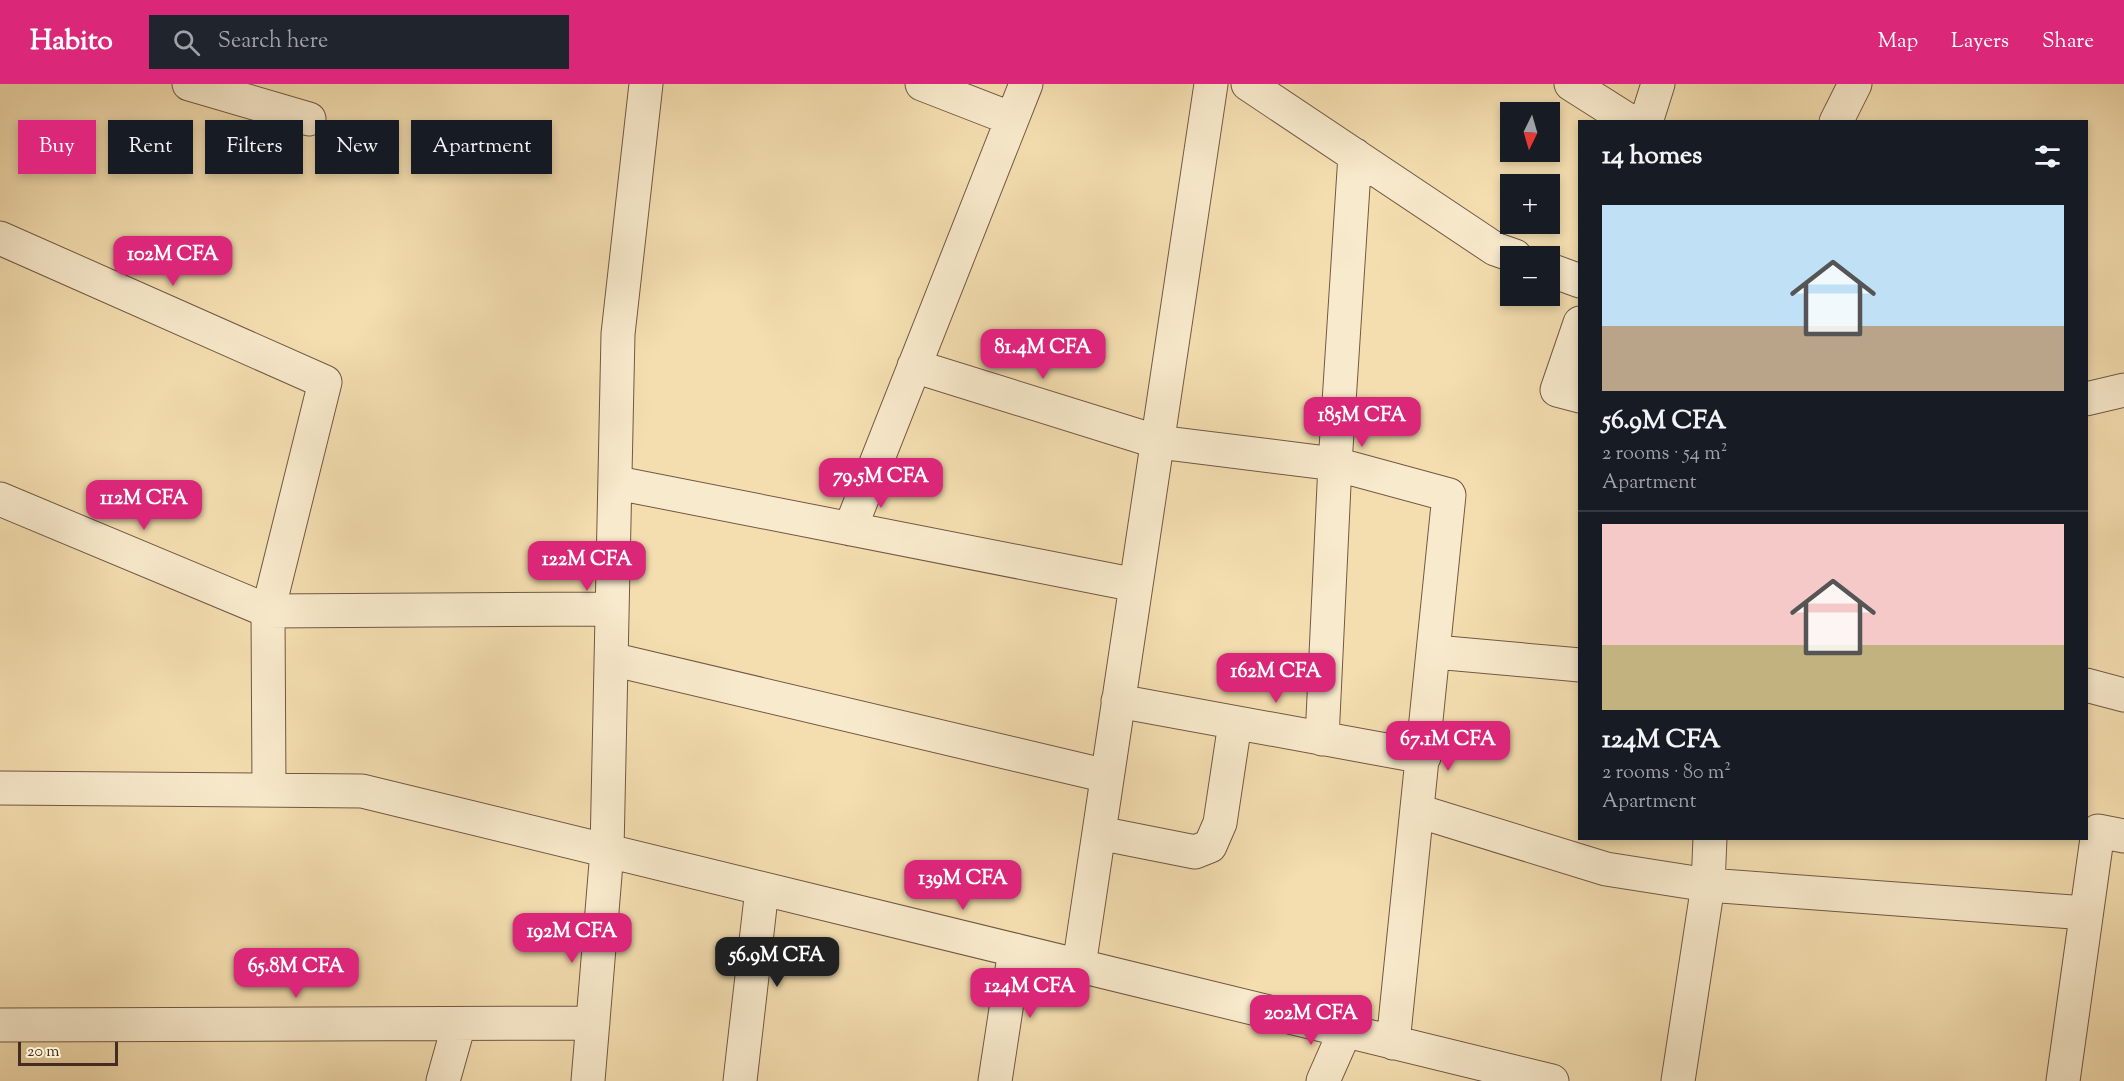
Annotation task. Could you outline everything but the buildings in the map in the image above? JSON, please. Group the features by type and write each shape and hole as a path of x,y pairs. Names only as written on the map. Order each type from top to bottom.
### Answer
{"street":[{"path":"189,84 309,119"},
{"path":"588,1081 607,851 617,483 618,334 646,84"},
{"path":"922,84 1012,119"},
{"path":"850,529 1026,84"},
{"path":"1079,966 1211,84"},
{"path":"1248,84 1500,251"},
{"path":"1571,84 1628,120"},
{"path":"1647,120 1658,84"},
{"path":"1837,120 1855,84"},
{"path":"1322,739 1335,464 1355,155"},
{"path":"0,238 324,382 268,611 269,790"},
{"path":"1560,274 1578,280"},
{"path":"1578,329 1557,390 1578,395"},
{"path":"914,366 1158,442 1335,464 1449,495 1435,652 1393,1043"},
{"path":"2088,399 2124,390"},
{"path":"617,483 1136,585"},
{"path":"0,499 268,611 612,609"},
{"path":"1435,652 1578,665"},
{"path":"611,659 1107,777"},
{"path":"2088,685 2124,694"},
{"path":"1118,701 1424,758"},
{"path":"1099,833 1195,852 1210,846 1220,823 1235,723"},
{"path":"0,788 362,791 1552,1081"},
{"path":"1418,812 1606,869 1708,885 2086,913"},
{"path":"2063,1081 2098,831 2124,836"},
{"path":"1678,1081 1708,885 1710,840"},
{"path":"740,1081 762,889"},
{"path":"995,1081 1015,950"},
{"path":"0,1025 593,1023"},
{"path":"443,1081 459,1024"},
{"path":"1323,1081 1345,1031"}]}
